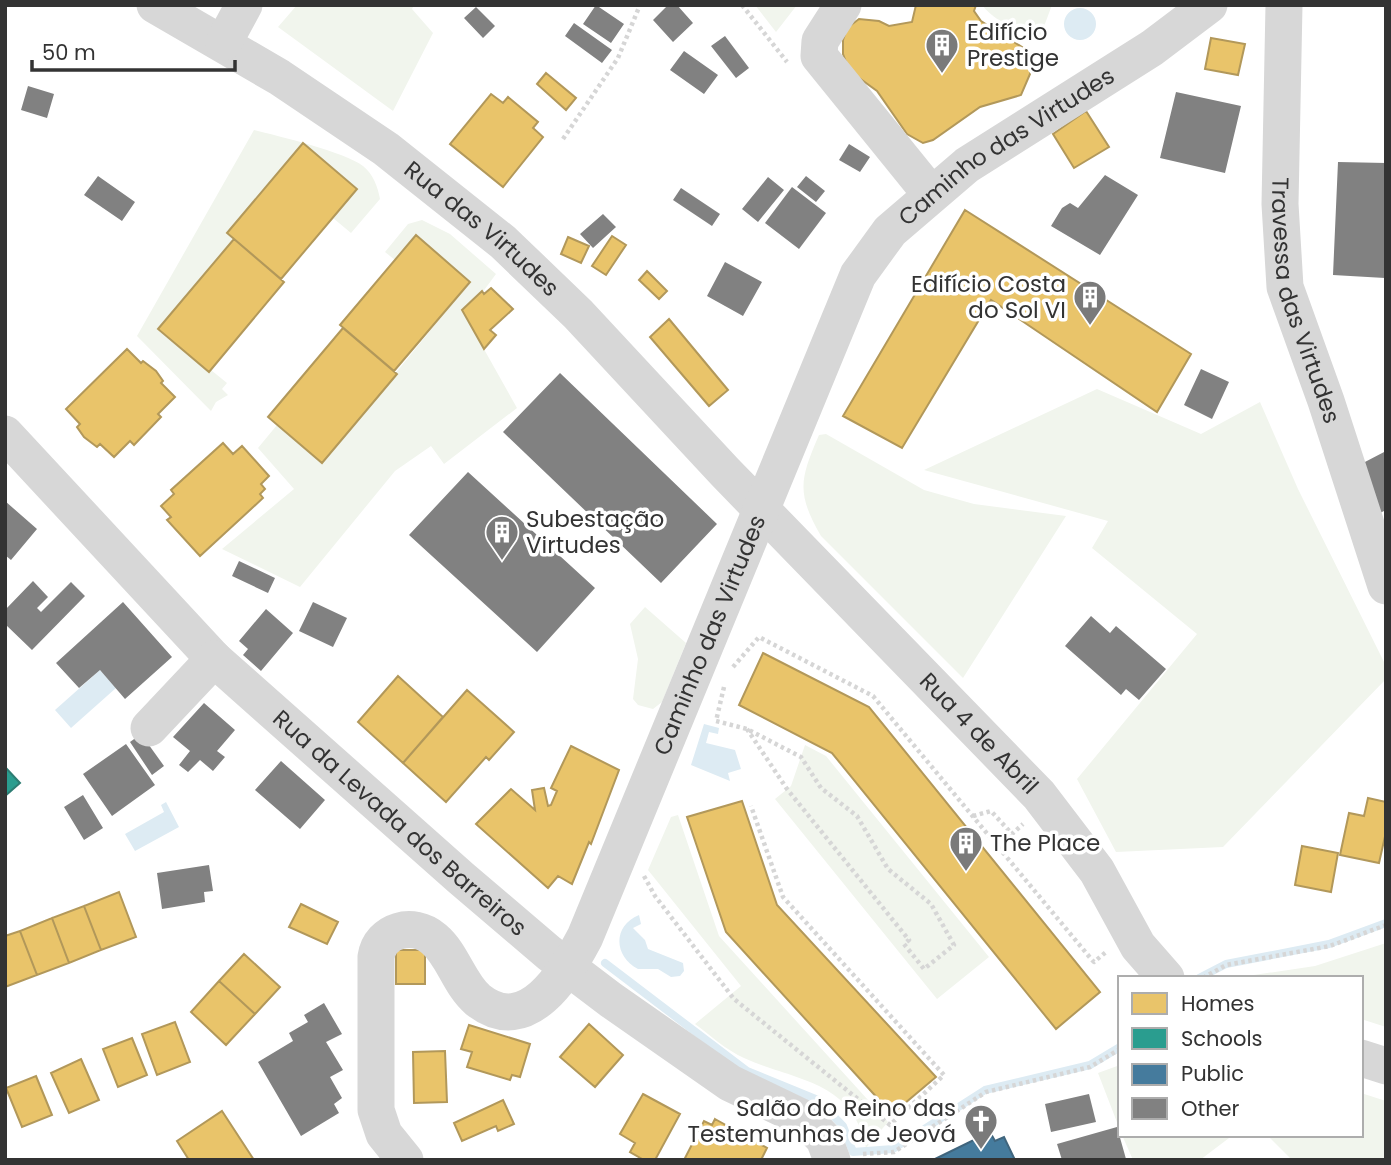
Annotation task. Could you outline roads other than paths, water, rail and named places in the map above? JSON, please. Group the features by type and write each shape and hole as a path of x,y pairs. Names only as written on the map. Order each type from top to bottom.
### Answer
{"street":[{"name":"Rua das Virtudes","path":"155,5 224,43 386,149 503,242 578,314 763,510"},
{"path":"224,43 244,5"},
{"path":"843,5 818,46 819,56 930,194"},
{"name":"Caminho das Virtudes","path":"405,1160 384,1134 376,1110 376,957 381,940 390,933 402,930 422,932 433,938 479,1000 498,1009 520,1011 540,1001 568,969 611,875 858,275 890,231 967,165 1152,48 1209,5"},
{"name":"Travessa das Virtudes","path":"1284,5 1280,204 1285,287 1326,401 1386,586"},
{"name":"Rua da Levada dos Barreiros","path":"5,434 214,659 568,969 730,1083 805,1119 842,1157"},
{"name":"Rua 4 de Abril","path":"763,510 1040,795 1097,871 1138,946 1164,976"},
{"path":"149,728 214,659"},
{"path":"1363,1059 1386,1066"}],"waterway":[{"path":"1203,976 1226,964 1329,944 1386,923"},
{"path":"605,963 747,1071 818,1100 843,1126 853,1152 893,1149 985,1090 1090,1065 1118,1048"}],"place":[{"name":"Edifício Prestige","path":"942,75"},
{"name":"Edifício Costa do Sol VI","path":"1090,327"},
{"name":"Subestação Virtudes","path":"502,562"},
{"name":"The Place","path":"966,873"},
{"name":"Salão do Reino das Testemunhas de Jeová","path":"981,1151"}]}
